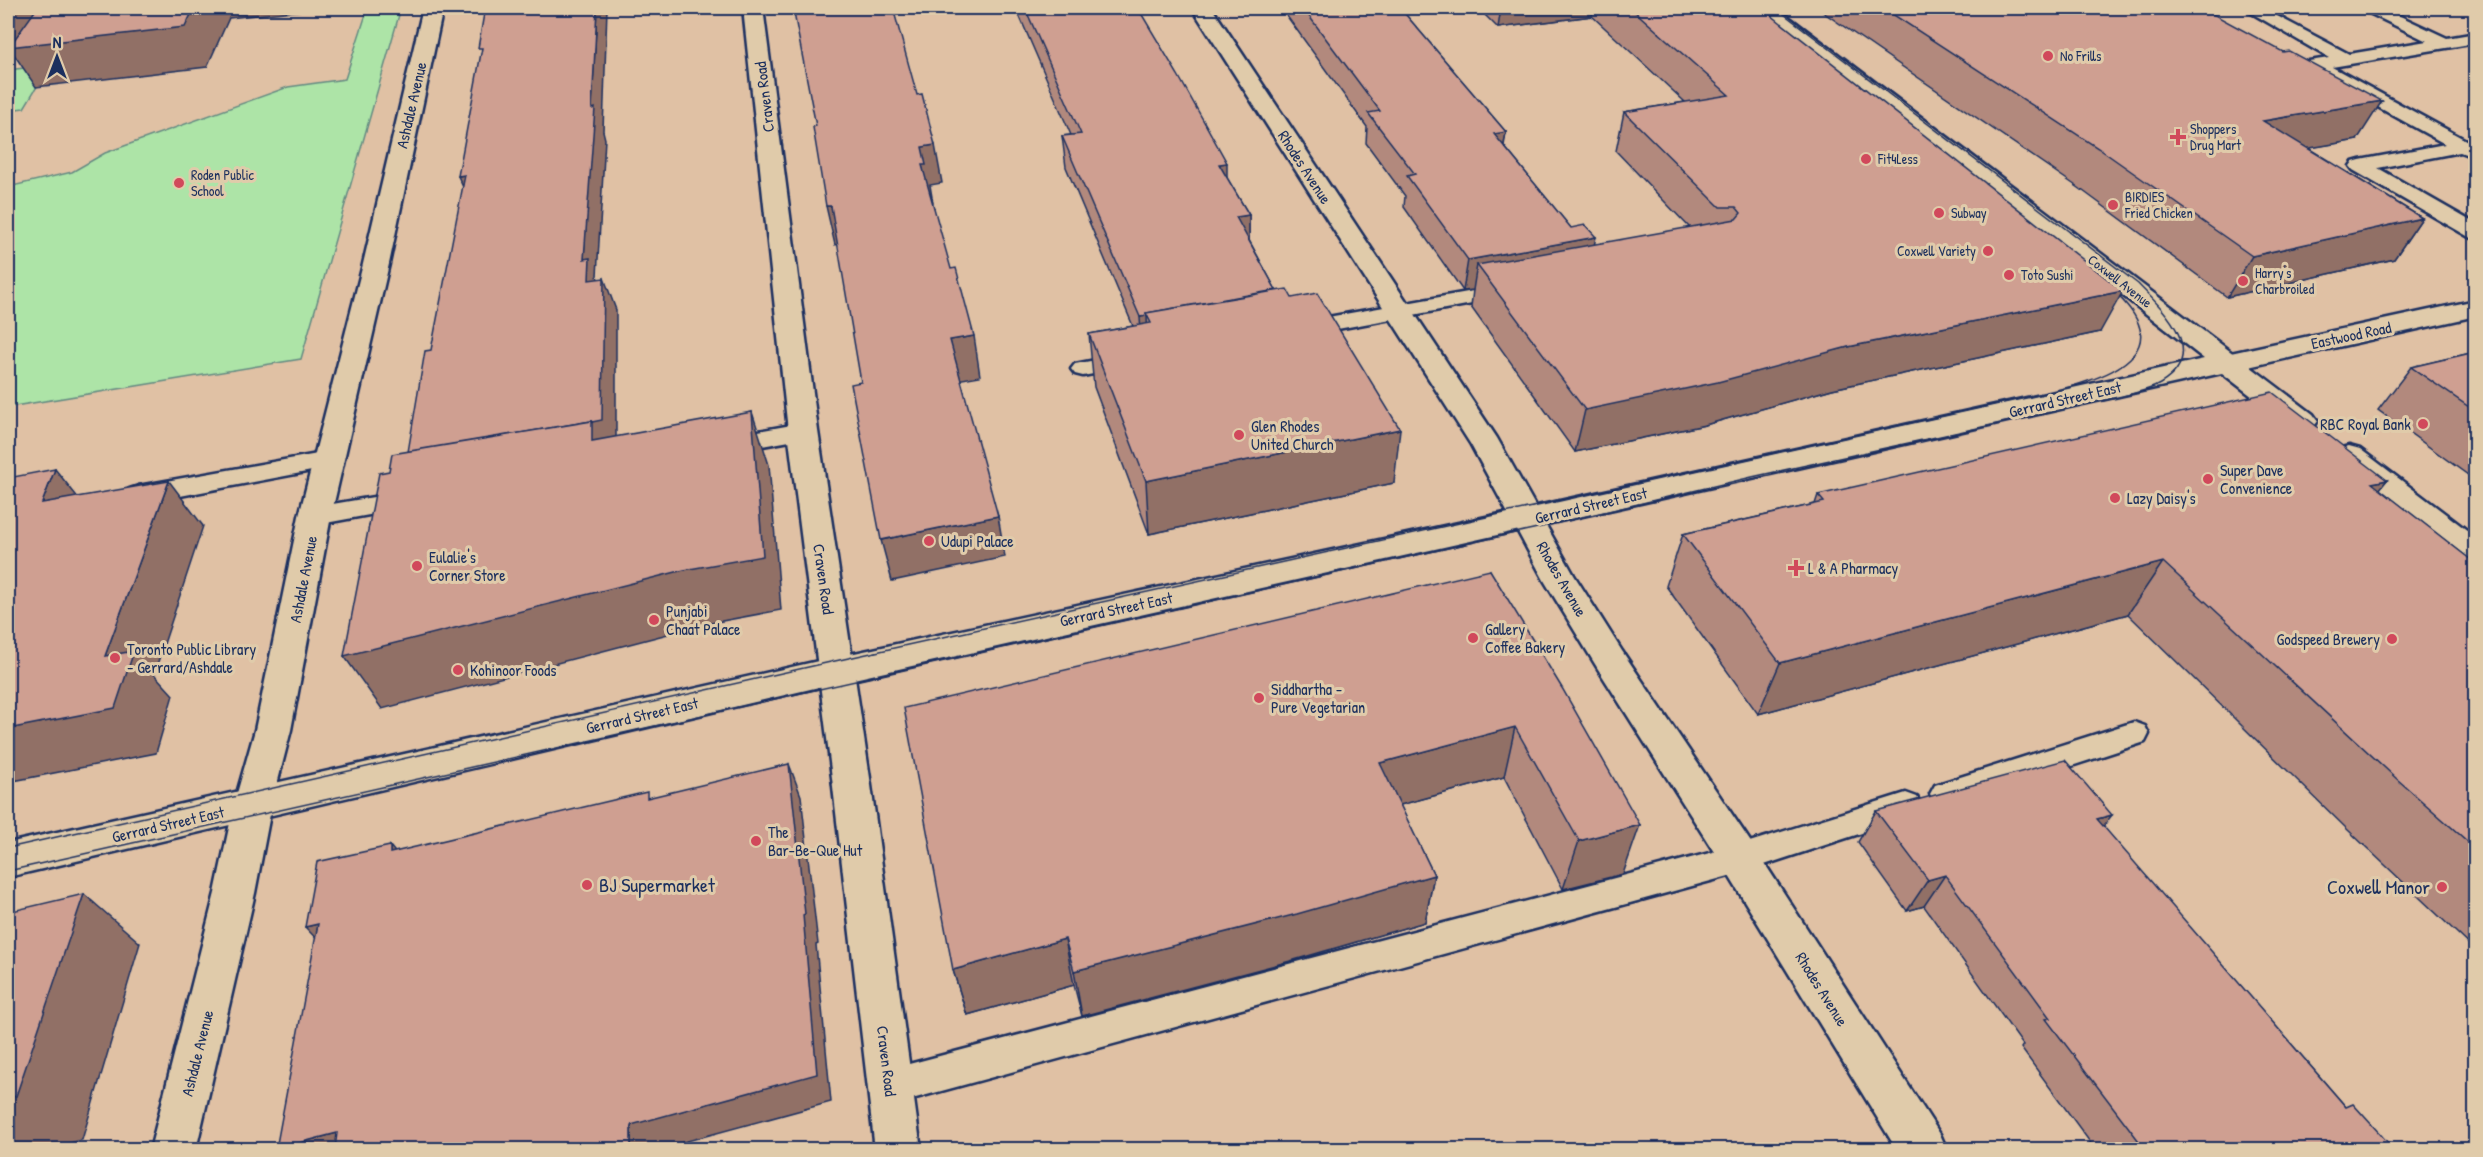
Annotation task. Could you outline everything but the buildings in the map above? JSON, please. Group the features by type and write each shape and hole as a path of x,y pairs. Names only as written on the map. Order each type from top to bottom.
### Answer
{"street":[{"name":"Ashdale Avenue","path":"173,1149 236,893 254,804 273,730 315,516 433,8"},
{"name":"Craven Road","path":"753,8 803,431 898,1149"},
{"name":"Rhodes Avenue","path":"1202,8 1486,445 1562,582 1610,660 1740,859 1924,1149"},
{"name":"Coxwell Avenue","path":"1766,8 2475,554"},
{"name":"Eastwood Road","path":"2226,363 2475,308"},
{"name":"Gerrard Street East","path":"8,860 836,670 2226,363"}],"lane":[{"path":"2251,8 2346,60"},
{"path":"2371,8 2444,43"},
{"path":"2469,149 2315,65 2475,38"},
{"path":"2469,149 2360,166 2475,233"},
{"path":"1282,332 1532,287"},
{"path":"1083,369 1142,358"},
{"path":"697,449 803,431"},
{"path":"110,500 329,460"},
{"path":"315,516 428,496"},
{"path":"890,1087 1740,859 2134,734"}],"green space":[{"name":"Roden Public School","path":"368,8 401,8 301,359 8,407 8,187 72,172 105,153 288,87 345,79"},
{"path":"50,65 24,108 8,110 8,70"}],"tram line":[{"path":"8,871 1533,529 1752,477 2120,397 2160,384 2175,372 2181,360 2182,346 2178,333 2160,307 2138,284 1776,8"},
{"path":"8,848 835,661 2044,394 2106,374 2133,355 2140,343 2140,329 2135,316 2107,284"}],"place":[{"name":"No Frills","path":"2048,56"},
{"name":"Shoppers Drug Mart","path":"2178,137"},
{"name":"Fit4Less","path":"1866,159"},
{"name":"Roden Public School","path":"179,183"},
{"name":"BIRDIES Fried Chicken","path":"2113,205"},
{"name":"Subway","path":"1939,213"},
{"name":"Coxwell Variety","path":"1988,251"},
{"name":"Toto Sushi","path":"2009,275"},
{"name":"Harry's Charbroiled","path":"2243,281"},
{"name":"RBC Royal Bank","path":"2423,424"},
{"name":"Glen Rhodes United Church","path":"1239,435"},
{"name":"Super Dave Convenience","path":"2208,479"},
{"name":"Lazy Daisy's","path":"2115,498"},
{"name":"Udupi Palace","path":"929,541"},
{"name":"Eulalie's Corner Store","path":"417,566"},
{"name":"L & A Pharmacy","path":"1796,568"},
{"name":"Punjabi Chaat Palace","path":"654,620"},
{"name":"Gallery Coffee Bakery","path":"1473,638"},
{"name":"Godspeed Brewery","path":"2392,639"},
{"name":"Toronto Public Library - Gerrard/Ashdale","path":"115,658"},
{"name":"Kohinoor Foods","path":"458,670"},
{"name":"Siddhartha - Pure Vegetarian","path":"1259,698"},
{"name":"The Bar-Be-Que Hut","path":"756,841"},
{"name":"BJ Supermarket","path":"587,885"},
{"name":"Coxwell Manor","path":"2442,887"}]}
